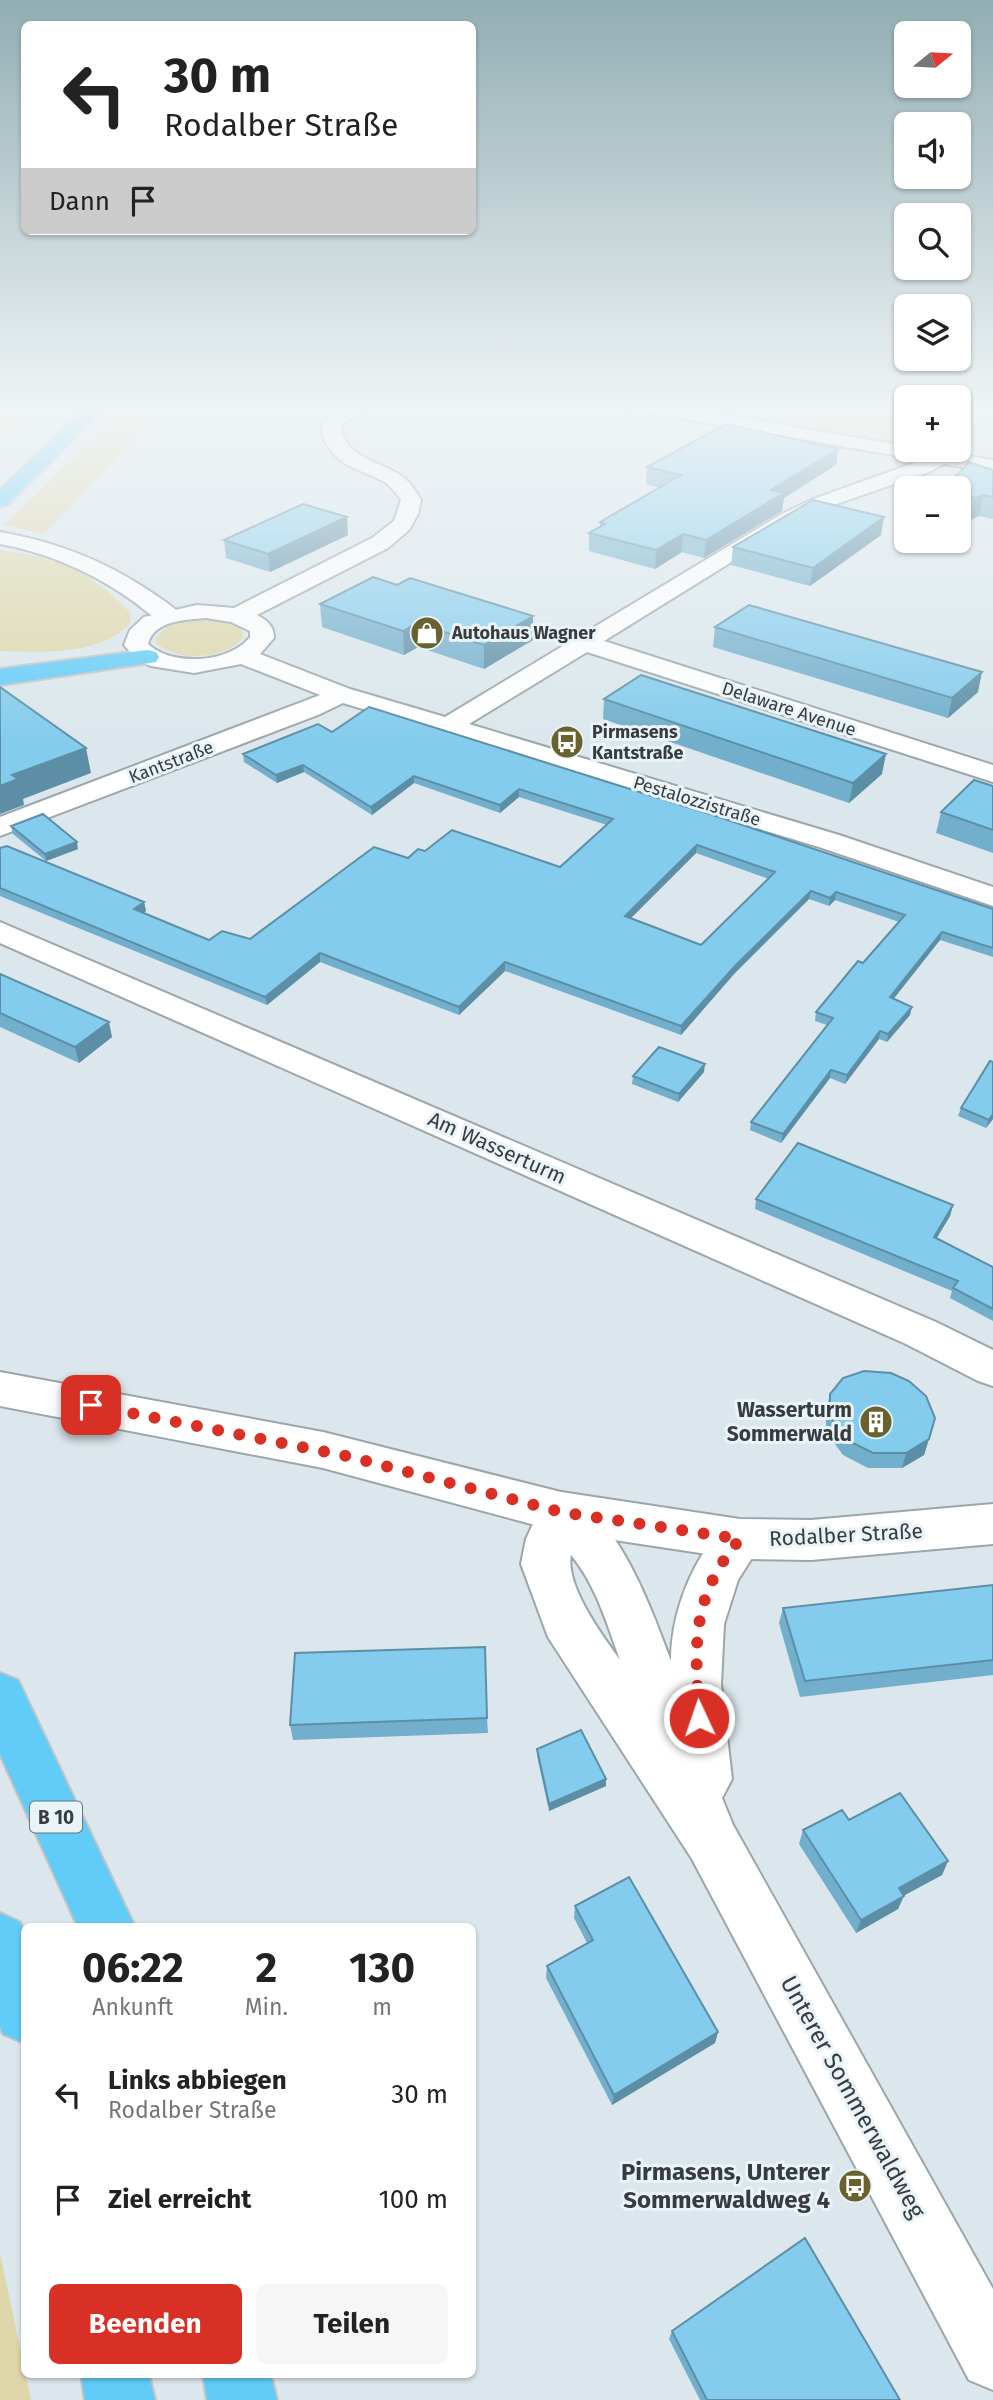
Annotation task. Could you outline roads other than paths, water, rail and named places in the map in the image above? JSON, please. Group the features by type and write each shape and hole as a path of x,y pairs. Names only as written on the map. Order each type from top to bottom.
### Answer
{"highway":[{"path":"0,659 29,660 141,648"},
{"path":"0,677 141,648"},
{"name":"B 10","path":"0,1697 105,1923"},
{"path":"0,1942 21,2004"},
{"path":"116,2378 120,2400"},
{"path":"238,2378 242,2400"}],"street":[{"path":"240,615 380,543 400,529 409,515"},
{"path":"450,725 795,515"},
{"path":"5,539 44,547 97,567 169,616"},
{"path":"206,611 240,615 259,626 262,634 253,649 242,656 203,665 162,663 141,648 142,630 169,616 206,611"},
{"name":"Delaware Avenue","path":"584,643 993,774"},
{"name":"Pestalozzistraße","path":"242,656 341,694 829,841 993,897"},
{"name":"Kantstraße","path":"0,827 309,710 341,694"},
{"name":"Am Wasserturm","path":"0,931 921,1333 993,1369"},
{"name":"Rodalber Straße","path":"0,1390 323,1450 561,1512 740,1539 811,1540 993,1524"},
{"name":"Unterer Sommerwaldweg","path":"561,1512 550,1538 545,1564 565,1621 711,1840 993,2356"},
{"name":"Unterer Sommerwaldweg","path":"711,1840 698,1706 696,1658 699,1614 710,1581 740,1539"}],"place":[{"name":"Autohaus Wagner","path":"427,633"},
{"name":"Pirmasens Kantstraße","path":"567,742"},
{"name":"Wasserturm Sommerwald","path":"876,1422"},
{"name":"Pirmasens, Unterer Sommerwaldweg 4","path":"855,2186"}]}
